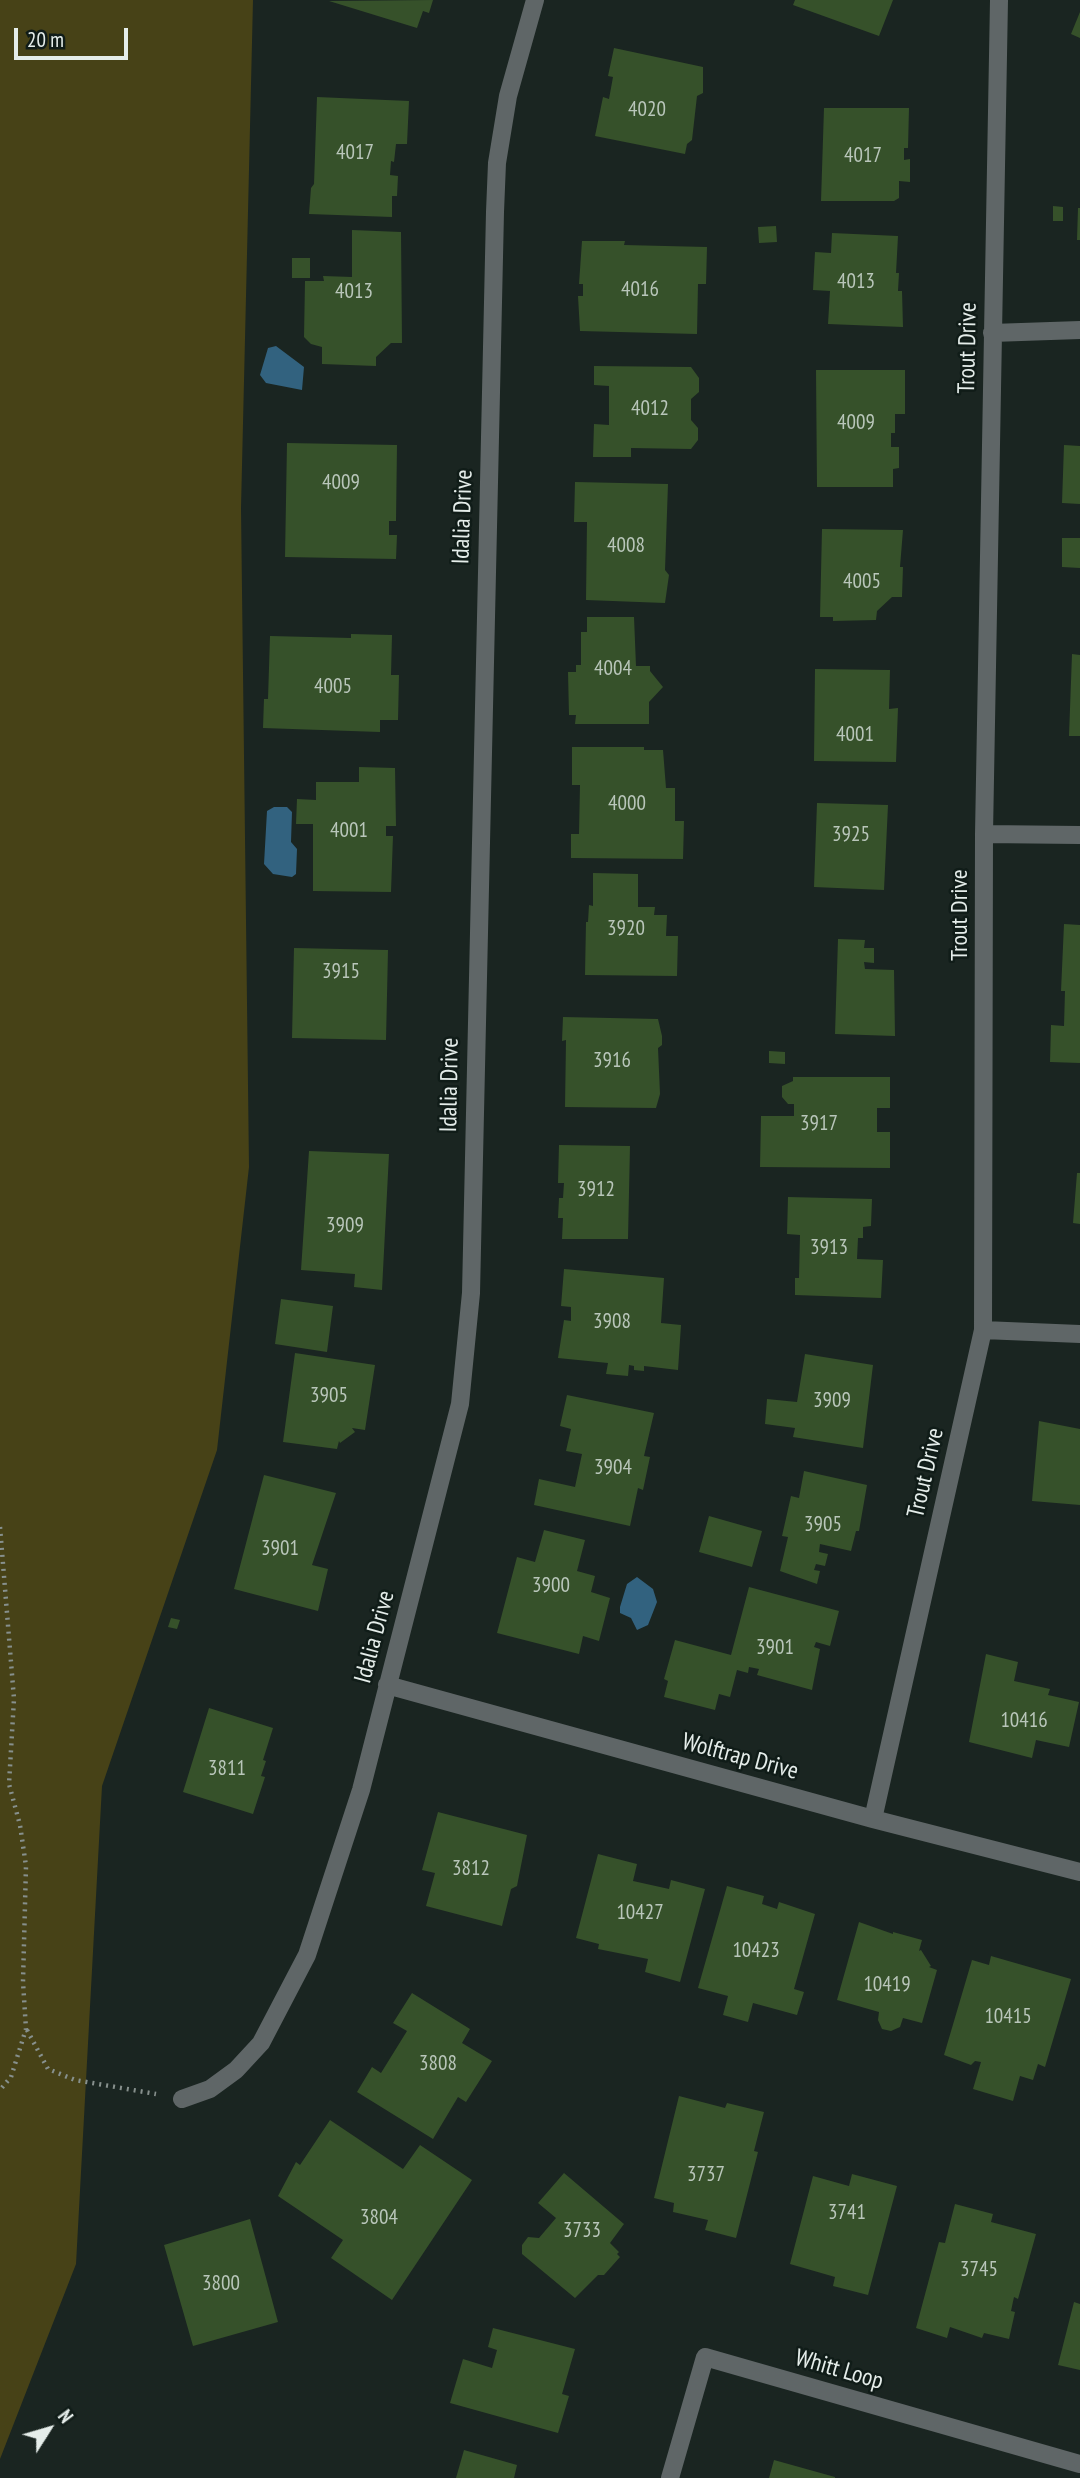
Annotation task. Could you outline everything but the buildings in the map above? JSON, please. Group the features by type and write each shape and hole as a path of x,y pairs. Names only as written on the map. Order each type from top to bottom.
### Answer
{"street":[{"name":"Idalia Drive","path":"182,2099 210,2089 236,2070 261,2043 277,2017 307,1955 361,1790 460,1404 471,1279 497,163 508,96 535,0"},
{"name":"Trout Drive","path":"873,1819 983,1329 985,834 999,0"},
{"path":"992,333 1080,330"},
{"path":"985,834 1080,835"},
{"path":"983,1329 1080,1334"},
{"name":"Wolftrap Drive","path":"387,1685 873,1819 1080,1872"},
{"name":"Whitt Loop","path":"670,2478 705,2357 1080,2463"}],"path":[{"path":"0,1527 14,1699 9,1784 20,1825 26,1866 23,1940 26,2029 11,2077 0,2090"},
{"path":"26,2029 48,2069 75,2080 182,2099"}],"shaded area":[{"path":"0,0 253,0 241,508 249,1167 217,1450 102,1786 76,2264 0,2459"}],"water":[{"path":"276,346 304,367 302,390 266,383 260,375 268,348"},
{"path":"274,807 287,807 292,812 291,842 297,849 296,874 292,877 273,874 264,864 267,811"},
{"path":"637,1577 653,1589 657,1602 648,1625 637,1630 631,1618 620,1613 620,1607 627,1584"}]}
